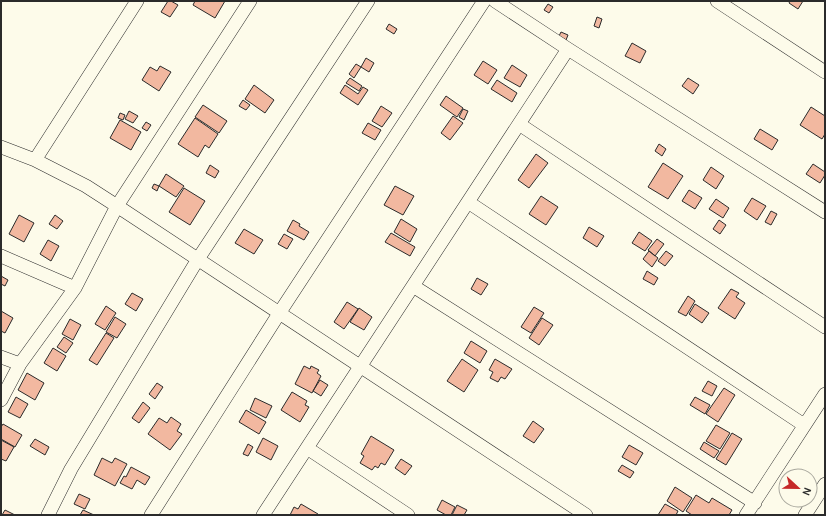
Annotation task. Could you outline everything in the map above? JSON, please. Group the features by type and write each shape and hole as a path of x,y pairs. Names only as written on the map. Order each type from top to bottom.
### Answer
{"street":[{"path":"35,160 137,1"},
{"path":"1,400 20,364 74,288 117,206 250,1"},
{"path":"48,515 71,469 198,259 368,1"},
{"path":"151,515 280,312 484,1"},
{"path":"495,1 825,212"},
{"path":"717,1 825,72"},
{"path":"263,515 568,49"},
{"path":"519,124 825,327"},
{"path":"1,147 35,160 86,186 280,312 360,367 586,515"},
{"path":"468,202 804,425"},
{"path":"1,256 74,288"},
{"path":"412,286 755,503"},
{"path":"1,357 20,364"},
{"path":"746,515 825,394"},
{"path":"307,448 408,515"},
{"path":"805,515 825,484"}],"building":[{"path":"168,1 178,5 170,17 161,12"},
{"path":"195,1 225,1 215,18 193,5"},
{"path":"790,1 803,1 798,9 789,3"},
{"path":"548,4 553,7 549,13 544,10"},
{"path":"597,17 602,19 599,28 594,26"},
{"path":"389,24 397,29 394,34 386,29"},
{"path":"561,32 568,35 566,40 559,36"},
{"path":"632,43 646,51 640,63 625,56"},
{"path":"366,58 374,63 369,72 361,67"},
{"path":"483,61 497,70 488,84 474,75"},
{"path":"356,64 361,67 354,78 349,74"},
{"path":"512,65 527,75 520,87 504,78"},
{"path":"160,66 171,72 159,91 142,80 150,67 157,71"},
{"path":"350,78 362,86 359,91 346,83"},
{"path":"688,78 699,85 693,94 682,86"},
{"path":"497,80 517,93 512,102 491,89"},
{"path":"254,85 274,100 265,113 245,99"},
{"path":"345,85 358,94 363,87 368,90 358,105 340,93"},
{"path":"446,96 463,108 457,117 440,105"},
{"path":"243,100 250,105 246,110 239,106"},
{"path":"203,105 227,121 219,133 195,117"},
{"path":"381,106 392,113 382,127 372,121"},
{"path":"811,107 825,116 825,134 822,139 800,125"},
{"path":"463,109 468,111 464,120 459,117"},
{"path":"129,111 138,116 133,123 125,119"},
{"path":"120,113 125,115 123,120 118,118"},
{"path":"453,116 463,123 450,140 441,133"},
{"path":"195,118 218,134 209,148 205,145 198,157 178,144"},
{"path":"120,120 141,132 131,150 110,138"},
{"path":"146,122 151,125 147,131 142,128"},
{"path":"368,123 381,130 375,140 362,133"},
{"path":"760,129 778,140 772,150 754,139"},
{"path":"659,144 666,149 662,156 655,151"},
{"path":"536,154 548,163 529,188 518,180"},
{"path":"663,163 683,176 668,199 648,187"},
{"path":"813,164 825,172 825,175 820,183 806,174"},
{"path":"210,165 219,171 215,178 206,173"},
{"path":"711,167 724,176 716,189 703,180"},
{"path":"166,174 184,186 176,197 159,186"},
{"path":"154,184 159,186 157,191 152,188"},
{"path":"395,186 414,196 403,215 384,205"},
{"path":"184,188 205,201 190,225 169,212"},
{"path":"689,190 702,198 695,209 682,201"},
{"path":"541,196 558,207 546,225 529,214"},
{"path":"752,198 766,206 757,220 744,211"},
{"path":"716,199 729,208 723,218 709,209"},
{"path":"771,211 777,214 771,225 765,222"},
{"path":"19,215 34,223 24,242 9,234"},
{"path":"55,215 63,221 57,229 49,224"},
{"path":"401,219 417,229 410,242 394,232"},
{"path":"293,220 309,232 304,240 287,231"},
{"path":"719,220 726,225 720,234 713,229"},
{"path":"589,227 604,236 597,247 583,238"},
{"path":"244,229 263,240 254,254 235,243"},
{"path":"639,232 652,241 645,251 632,243"},
{"path":"391,233 415,247 410,256 385,242"},
{"path":"284,234 293,239 287,249 278,244"},
{"path":"657,239 664,244 655,256 648,250"},
{"path":"48,240 59,246 51,261 40,254"},
{"path":"649,251 658,258 652,267 643,259"},
{"path":"666,251 673,256 665,266 658,261"},
{"path":"647,271 658,278 654,285 643,279"},
{"path":"1,276 8,280 5,286 1,284"},
{"path":"477,278 488,284 481,295 471,289"},
{"path":"731,289 739,293 736,297 745,303 735,319 718,308"},
{"path":"132,293 143,299 136,311 125,304"},
{"path":"688,296 695,301 686,316 678,312"},
{"path":"347,302 358,309 344,329 334,322"},
{"path":"695,304 709,313 702,323 689,314"},
{"path":"106,306 116,313 105,330 95,324"},
{"path":"534,307 544,313 531,333 521,327"},
{"path":"359,308 372,317 364,330 350,322"},
{"path":"1,311 13,318 5,333 1,331"},
{"path":"115,317 126,324 117,338 106,332"},
{"path":"542,318 553,325 539,345 529,338"},
{"path":"70,319 81,325 73,340 62,334"},
{"path":"106,333 114,338 97,365 89,360"},
{"path":"64,337 73,343 66,353 57,347"},
{"path":"471,341 487,351 480,363 464,353"},
{"path":"53,348 66,356 57,371 44,363"},
{"path":"462,359 478,370 464,392 447,381"},
{"path":"495,359 512,369 505,379 501,377 498,382 490,378 493,372 489,370"},
{"path":"304,366 310,369 311,366 319,370 317,373 321,376 312,393 295,384"},
{"path":"27,373 44,383 35,400 18,390"},
{"path":"320,380 328,385 321,396 313,391"},
{"path":"708,381 717,386 712,396 702,391"},
{"path":"157,383 163,387 155,399 149,394"},
{"path":"724,388 735,395 718,422 706,414"},
{"path":"292,392 307,401 305,405 309,407 300,422 281,410"},
{"path":"16,397 28,404 20,418 8,412"},
{"path":"695,397 710,405 705,414 690,405"},
{"path":"255,398 272,406 266,418 250,410"},
{"path":"143,402 150,408 139,423 132,418"},
{"path":"246,410 266,422 259,434 239,422"},
{"path":"171,417 181,424 177,431 182,434 170,450 148,434 159,418 167,423"},
{"path":"533,421 544,429 534,443 523,436"},
{"path":"3,424 22,435 15,447 1,439 1,427"},
{"path":"716,425 730,433 720,449 706,441"},
{"path":"732,433 742,439 726,465 716,459"},
{"path":"371,436 394,450 385,465 381,463 378,468 375,466 372,470 360,463 364,456 361,454"},
{"path":"263,438 278,446 271,460 256,452"},
{"path":"35,439 49,447 45,455 30,446"},
{"path":"1,440 14,447 6,461 1,459"},
{"path":"704,442 719,451 714,458 700,449"},
{"path":"248,444 253,447 248,456 243,454"},
{"path":"629,445 643,453 636,465 622,457"},
{"path":"102,458 112,463 115,458 127,464 115,486 94,475"},
{"path":"401,459 412,466 405,475 395,468"},
{"path":"622,465 634,472 630,478 618,471"},
{"path":"131,467 150,477 145,485 137,480 132,489 120,483 124,476 126,477"},
{"path":"675,487 692,498 683,512 667,501"},
{"path":"79,494 90,499 85,509 74,504"},
{"path":"696,495 709,503 712,498 732,510 729,515 692,515 686,511"},
{"path":"442,500 455,507 451,515 446,515 437,510"},
{"path":"301,504 318,515 290,515 294,507 298,509"},
{"path":"665,504 678,511 676,515 658,515"},
{"path":"457,505 467,510 464,515 452,515"},
{"path":"5,510 15,515 2,515"},
{"path":"83,510 94,515 80,515"}]}
